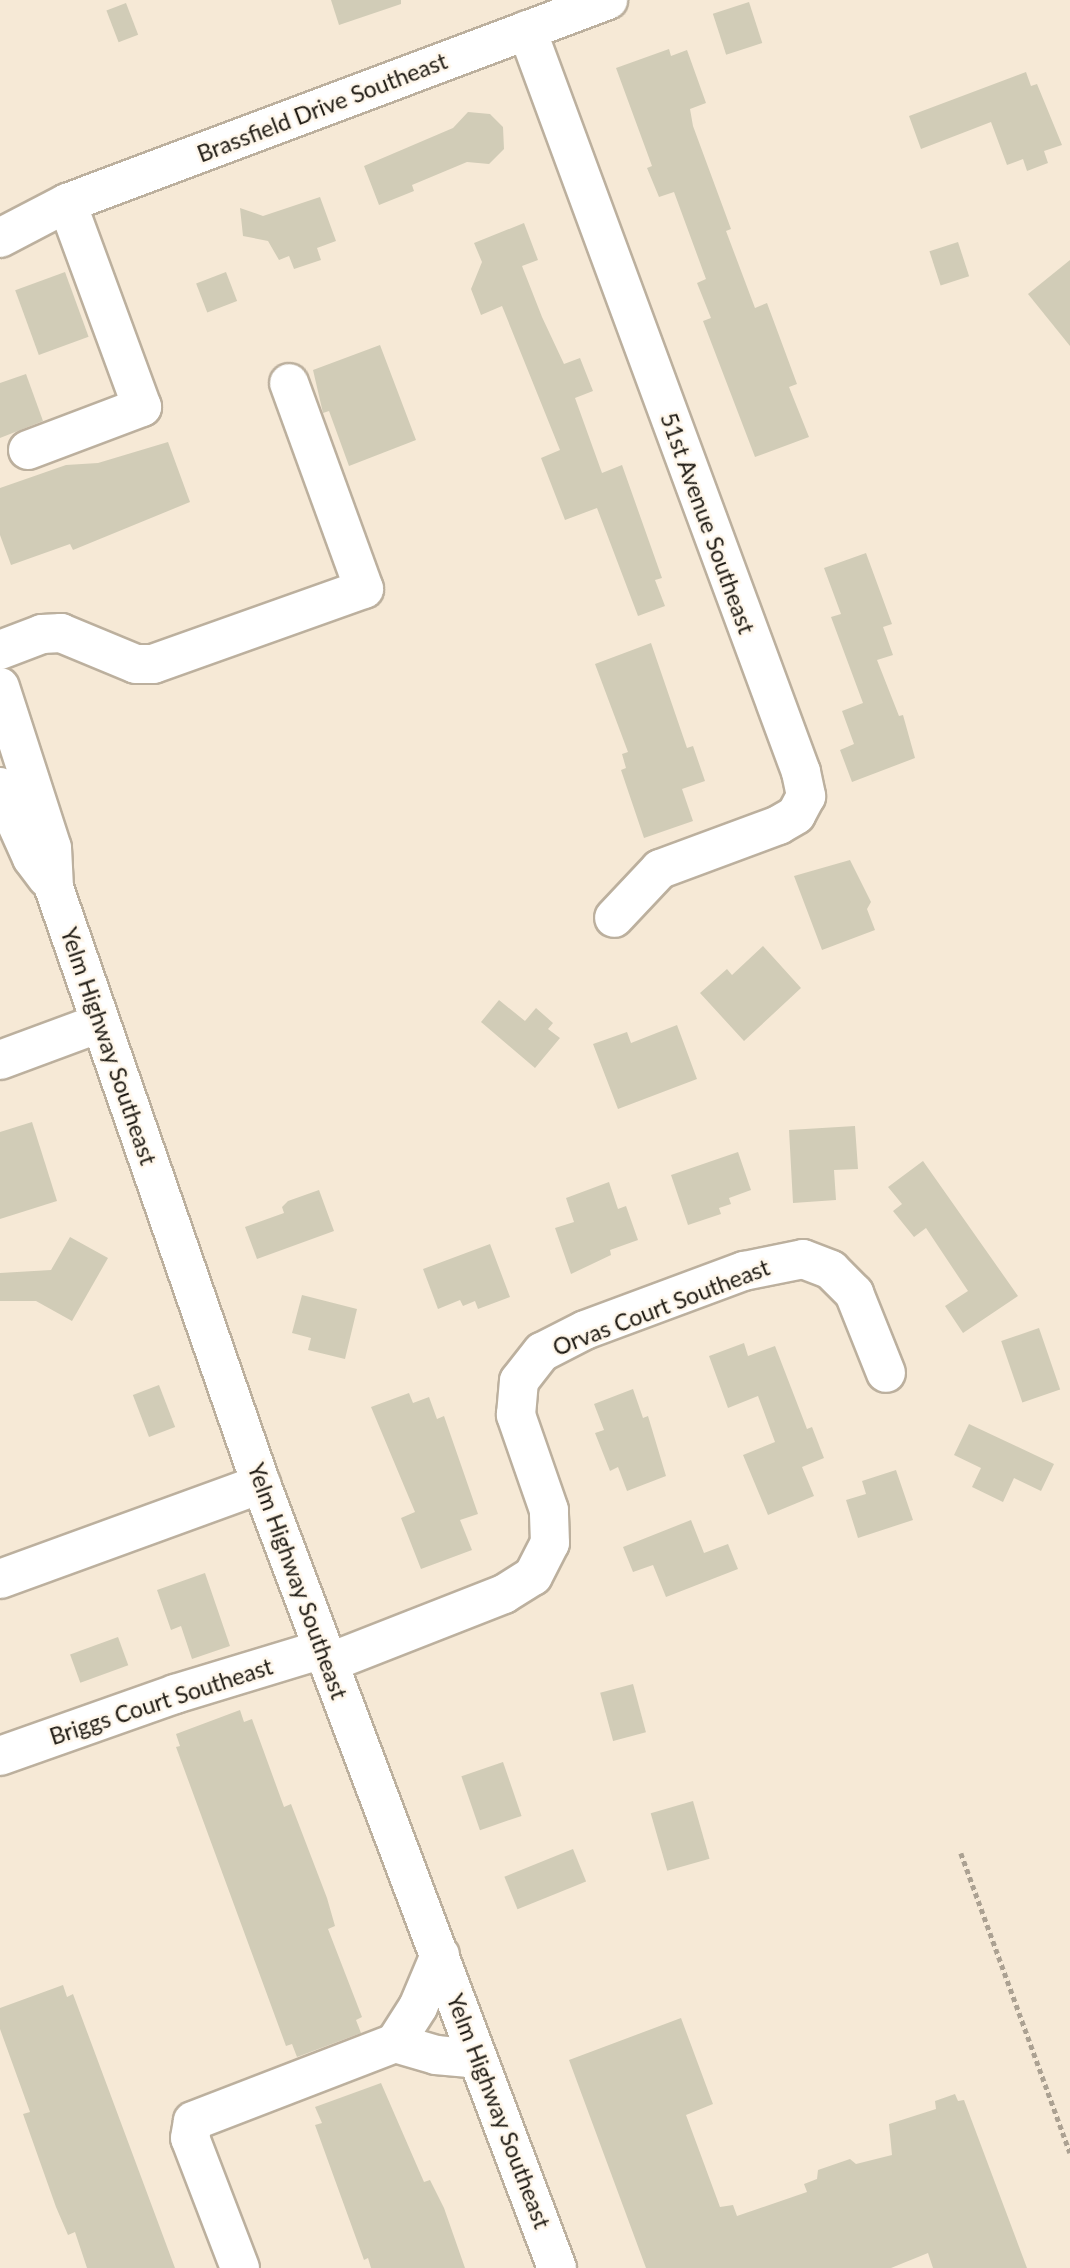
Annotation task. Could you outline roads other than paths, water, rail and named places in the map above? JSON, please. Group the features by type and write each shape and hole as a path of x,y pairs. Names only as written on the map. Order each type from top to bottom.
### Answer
{"street":[{"name":"Brassfield Drive Southeast","path":"0,237 34,213 608,0"},
{"name":"51st Avenue Southeast","path":"527,30 802,772 806,796 796,815 779,825 660,869 614,918"},
{"path":"29,450 142,407 34,213"},
{"path":"0,650 42,634 61,633 136,664 153,664 364,589 289,383"},
{"name":"Yelm Highway Southeast","path":"0,687 49,836 54,888 261,1484 558,2268"},
{"name":"Yelm Highway Southeast","path":"0,786 32,858 54,888"},
{"path":"0,1060 100,1023"},
{"name":"Orvas Court Southeast","path":"325,1656 504,1594 533,1576 550,1543 549,1510 516,1415 519,1381 542,1352 585,1330 744,1271 803,1259 831,1270 854,1293 886,1373"},
{"path":"0,1579 261,1484"},
{"name":"Briggs Court Southeast","path":"0,1756 175,1694 325,1656"},
{"path":"240,2268 190,2138 193,2121 395,2043 418,2007 440,1955"},
{"path":"395,2043 436,2055 478,2059"}]}
